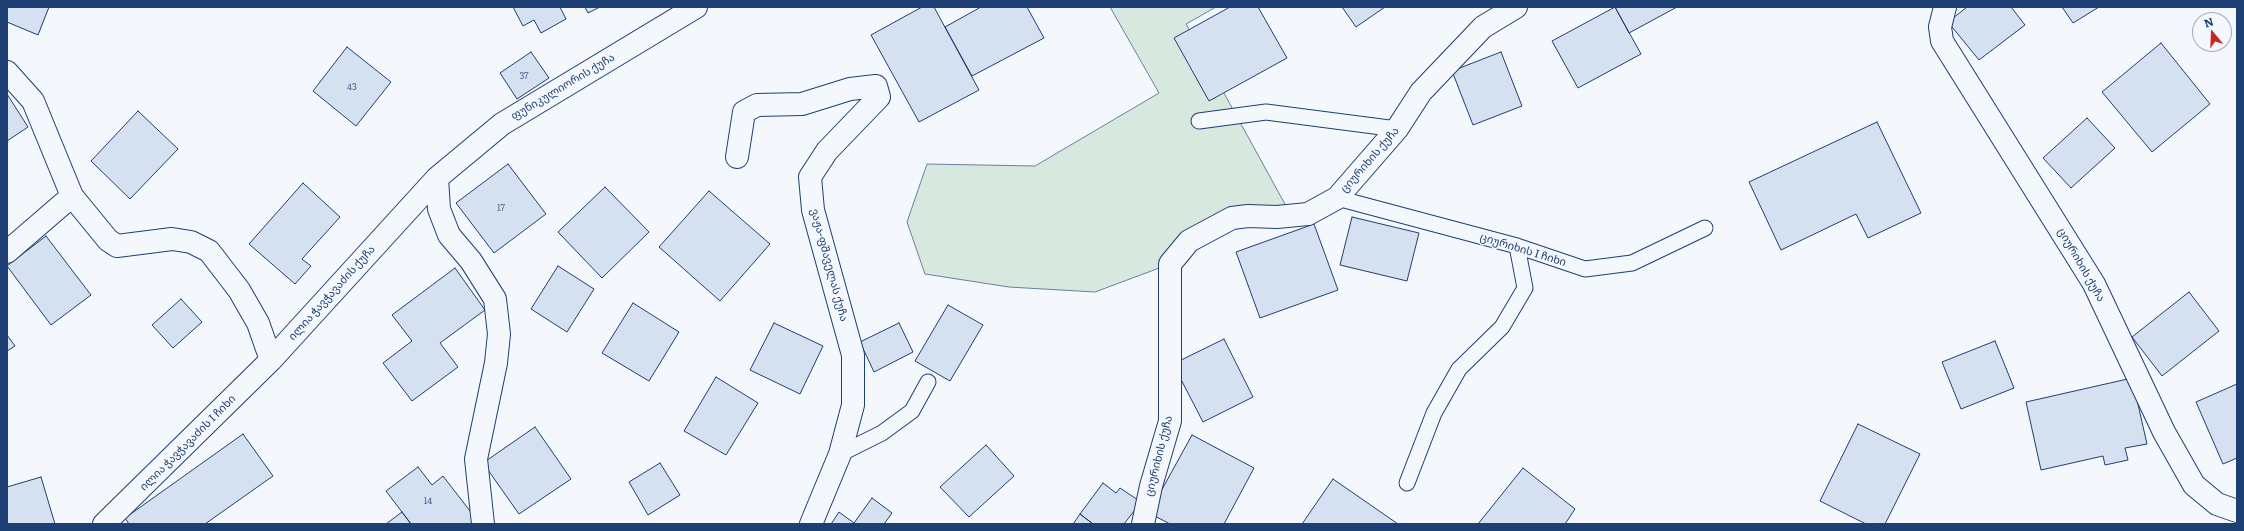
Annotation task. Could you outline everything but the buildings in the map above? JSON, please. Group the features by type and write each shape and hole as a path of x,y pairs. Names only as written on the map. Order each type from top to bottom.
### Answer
{"street":[{"name":"ფუნიკულიორის ქუჩა","path":"438,178 502,124 696,7"},
{"name":"ციურიხის ქუჩა","path":"1143,524 1151,486 1170,421 1170,264 1190,241 1232,218 1248,216 1277,218 1308,214 1337,198 1397,129 1421,92 1483,27 1516,7"},
{"name":"ციურიხის ქუჩა","path":"1945,7 1940,26 1942,41 2094,284 2164,432 2194,485 2217,504 2237,511"},
{"path":"7,72 33,101 72,196 108,240 117,246 172,239 191,242 209,251 239,290 258,323 271,360"},
{"name":"ვაჟა-ფშაველას ქუჩა","path":"737,157 744,112 757,105 802,104 850,89 876,86 880,97 827,151 810,177 813,210 853,355 853,405 840,454 811,524"},
{"name":"ილია ჭავჭავაძის ქუჩა","path":"271,360 438,178"},
{"path":"438,178 439,209 449,234 471,260 495,299 499,334 496,363 476,460 483,524"},
{"path":"7,252 72,196"},
{"name":"ილია ჭავჭავაძის I ჩიხი","path":"104,524 271,360"}],"lane":[{"path":"1199,122 1266,112 1397,129"},
{"name":"ციურიხის I ჩიხი","path":"1337,198 1517,246 1586,269 1632,263 1705,228"},
{"path":"1407,483 1434,413 1459,369 1502,327 1525,288 1517,246"},
{"path":"840,454 882,433 912,411 928,382"}],"shaded area":[{"path":"1110,7 1216,7 1186,24 1291,215 1248,216 1170,264 1095,292 1009,287 925,274 907,222 927,164 1035,166 1159,93"}]}
